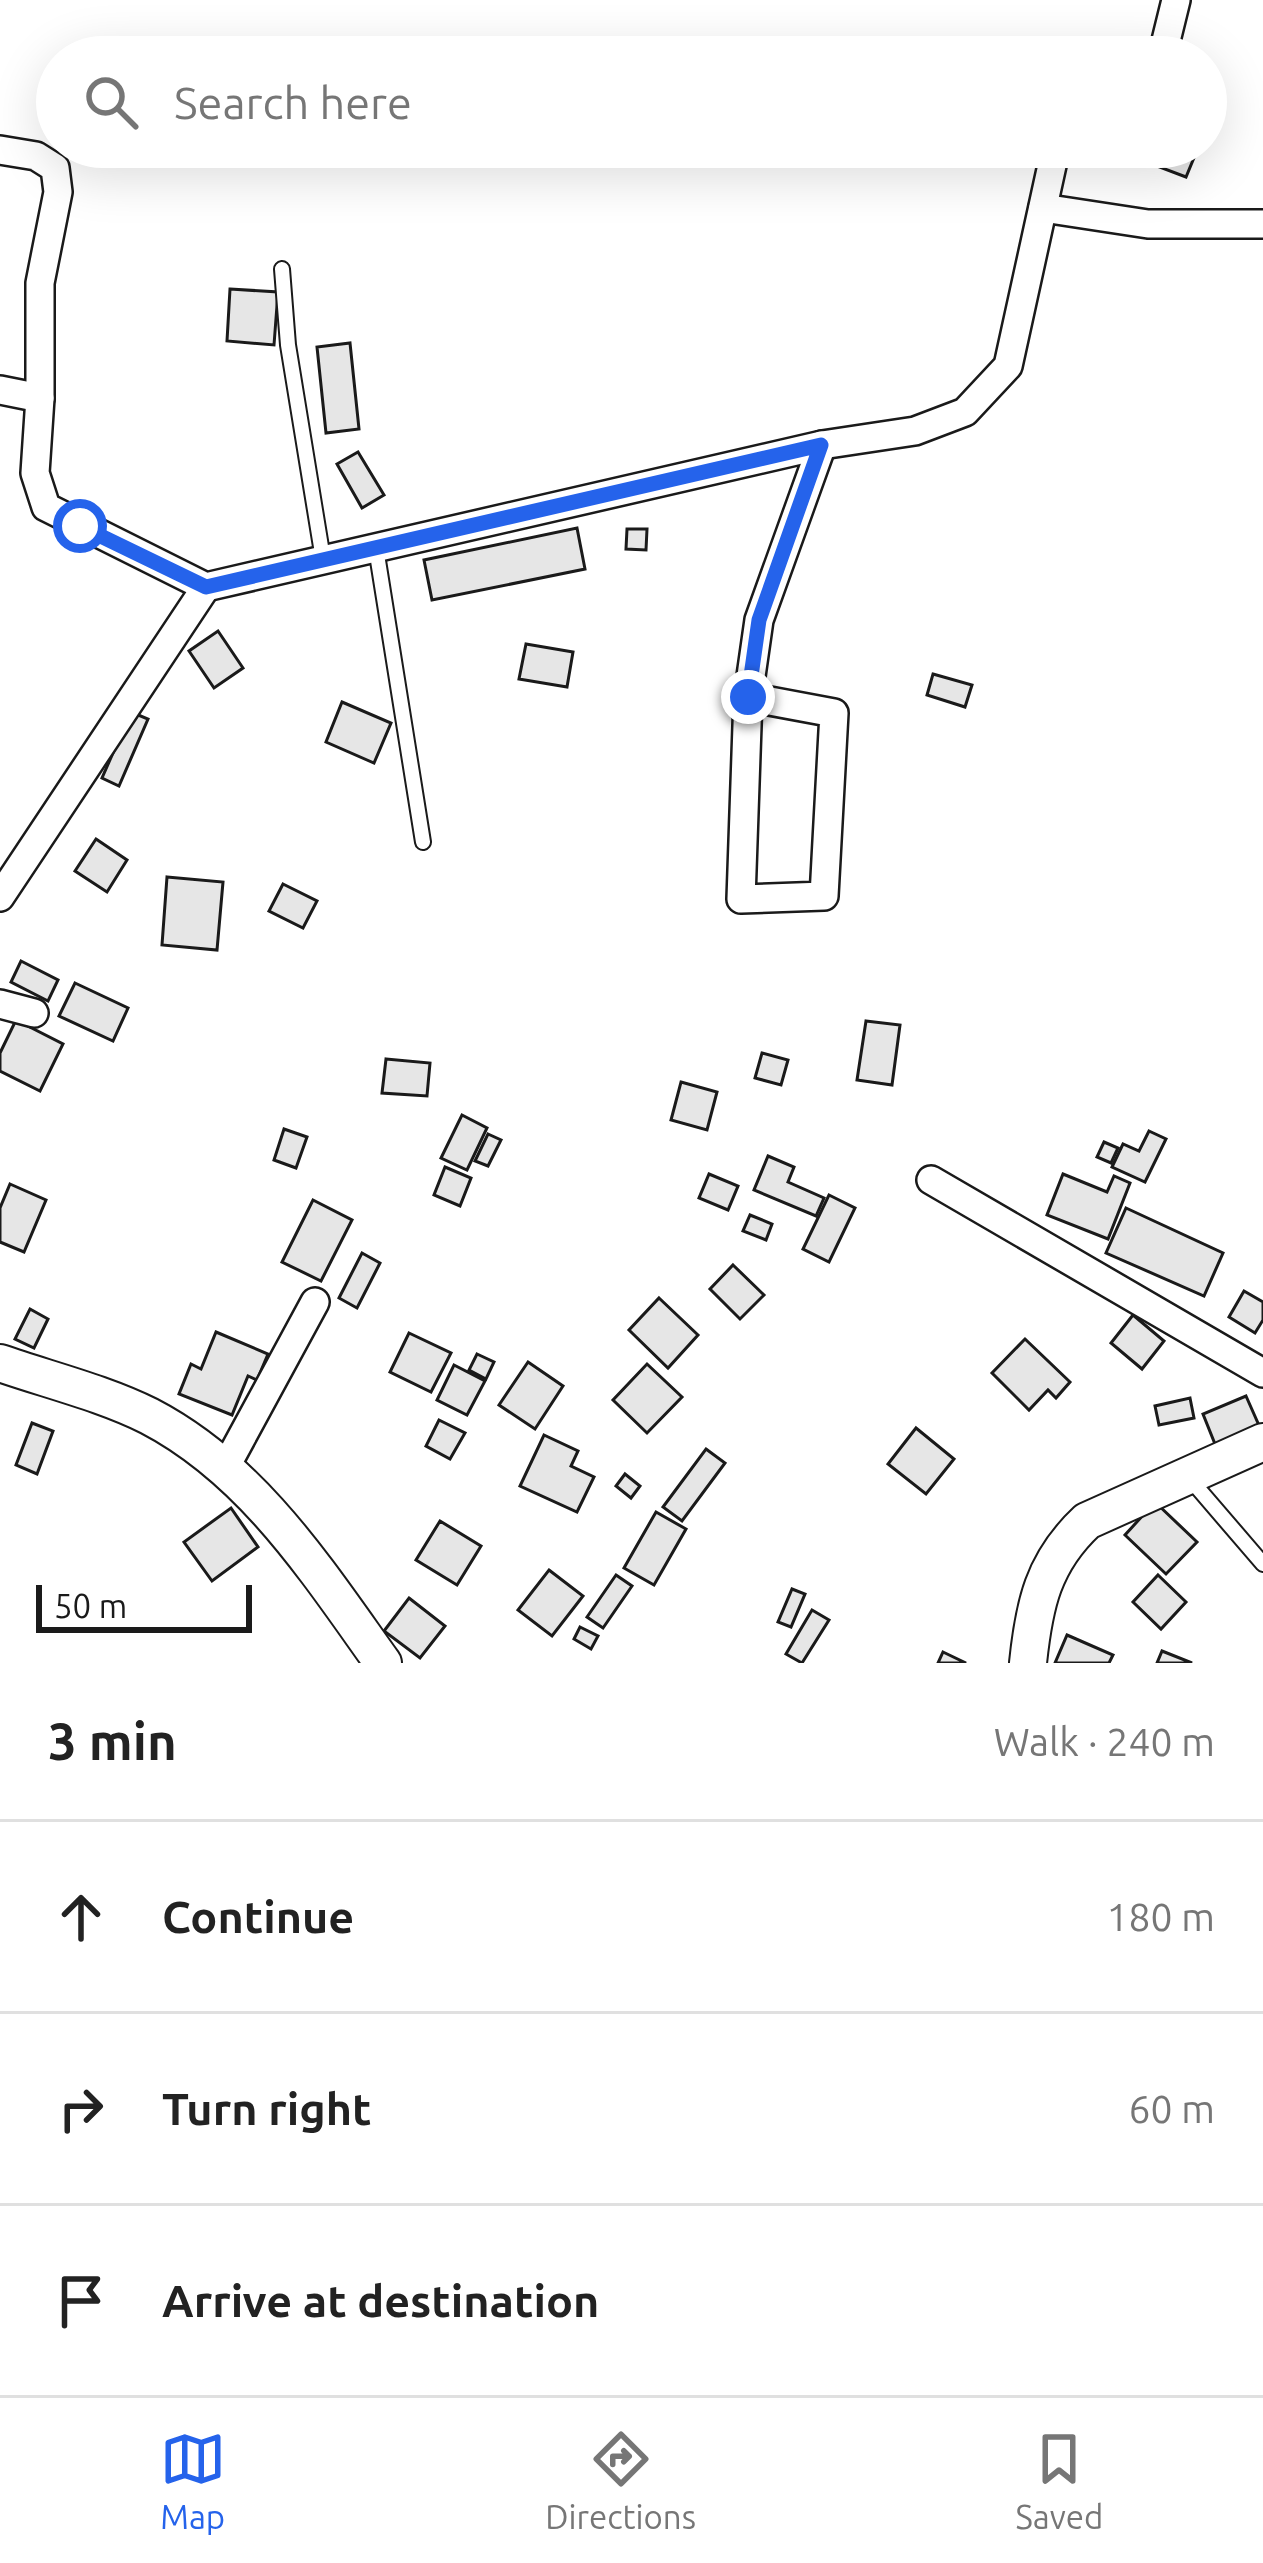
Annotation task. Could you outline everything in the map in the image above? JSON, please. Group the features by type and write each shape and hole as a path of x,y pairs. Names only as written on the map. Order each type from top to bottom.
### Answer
{"main road":[{"path":"0,1363 148,1416 225,1468 262,1503 318,1572 383,1663"},
{"path":"1028,1663 1034,1607 1067,1540 1088,1521 1263,1442"}],"street":[{"path":"1167,36 1176,0"},
{"path":"0,150 36,156"},
{"path":"55,168 58,192 40,283 35,473 46,507 206,587 821,445 915,431 965,412 1008,366 1052,168"},
{"path":"1043,208 1148,224 1263,224"},
{"path":"0,390 40,398"},
{"path":"748,697 834,713 824,896 741,899 748,697 759,620 821,445"},
{"path":"0,897 206,587"},
{"path":"0,1004 34,1013"},
{"path":"931,1180 1263,1372"},
{"path":"225,1468 315,1301"}],"lane":[{"path":"282,269 288,345 323,559"},
{"path":"376,548 423,842"},
{"path":"1187,1475 1263,1564"}],"building":[{"path":"1162,168 1190,168 1186,177"},
{"path":"230,289 278,292 274,345 227,341"},
{"path":"350,343 359,429 326,433 317,347"},
{"path":"358,452 384,495 362,508 337,464"},
{"path":"577,528 585,569 432,600 424,560"},
{"path":"627,529 647,529 646,550 626,549"},
{"path":"218,631 243,668 214,688 189,651"},
{"path":"526,644 573,652 567,687 519,679"},
{"path":"933,674 972,685 965,707 927,695"},
{"path":"342,702 391,723 374,763 326,742"},
{"path":"131,712 148,719 119,786 102,778"},
{"path":"96,839 127,860 107,892 75,871"},
{"path":"167,877 223,882 217,950 162,945"},
{"path":"283,884 317,901 303,928 269,911"},
{"path":"21,961 58,980 48,1001 11,982"},
{"path":"75,983 128,1008 113,1041 59,1016"},
{"path":"16,1020 63,1044 40,1091 0,1071 0,1053"},
{"path":"866,1021 900,1025 892,1085 857,1080"},
{"path":"762,1053 788,1060 781,1085 755,1078"},
{"path":"386,1059 430,1063 427,1096 382,1093"},
{"path":"681,1082 717,1092 707,1130 671,1120"},
{"path":"462,1115 487,1128 467,1170 441,1158"},
{"path":"284,1129 307,1137 296,1168 274,1160"},
{"path":"1149,1131 1166,1139 1145,1182 1112,1167 1123,1144 1139,1151"},
{"path":"488,1134 501,1140 488,1166 475,1161"},
{"path":"1104,1142 1118,1148 1111,1163 1097,1157"},
{"path":"768,1156 794,1167 788,1182 824,1198 816,1216 754,1190"},
{"path":"445,1167 471,1178 460,1206 434,1195"},
{"path":"709,1174 738,1186 728,1210 699,1198"},
{"path":"1063,1174 1107,1192 1114,1176 1130,1183 1108,1239 1047,1215"},
{"path":"10,1184 46,1200 24,1252 0,1242 0,1208"},
{"path":"829,1195 855,1208 829,1262 803,1249"},
{"path":"313,1200 352,1220 321,1281 282,1262"},
{"path":"1126,1208 1223,1253 1204,1296 1106,1253"},
{"path":"750,1215 772,1224 766,1240 743,1231"},
{"path":"362,1253 380,1263 357,1308 339,1298"},
{"path":"733,1265 764,1295 740,1319 710,1289"},
{"path":"1244,1291 1263,1302 1263,1320 1255,1333 1229,1317"},
{"path":"659,1298 698,1335 668,1368 629,1330"},
{"path":"30,1309 48,1319 34,1348 15,1339"},
{"path":"1133,1315 1164,1341 1142,1369 1111,1343"},
{"path":"216,1332 268,1354 257,1380 248,1376 232,1415 179,1394 191,1364 201,1369"},
{"path":"409,1333 451,1353 431,1392 390,1372"},
{"path":"1025,1339 1070,1382 1056,1398 1048,1390 1029,1410 992,1373"},
{"path":"477,1354 494,1362 486,1379 469,1370"},
{"path":"528,1362 563,1386 535,1429 499,1405"},
{"path":"647,1364 682,1397 647,1433 613,1400"},
{"path":"454,1365 485,1381 467,1415 437,1400"},
{"path":"1246,1396 1261,1430 1217,1449 1203,1414"},
{"path":"1190,1398 1194,1418 1159,1425 1155,1406"},
{"path":"439,1420 465,1433 450,1459 426,1446"},
{"path":"32,1423 53,1431 37,1474 16,1465"},
{"path":"916,1428 954,1459 926,1494 888,1464"},
{"path":"544,1435 578,1451 571,1466 594,1477 577,1512 520,1486"},
{"path":"706,1449 725,1463 682,1521 663,1507"},
{"path":"625,1474 640,1486 631,1498 616,1486"},
{"path":"1155,1502 1197,1542 1166,1574 1125,1535"},
{"path":"231,1508 258,1547 212,1581 184,1542"},
{"path":"656,1512 686,1529 654,1585 624,1568"},
{"path":"440,1521 481,1546 457,1585 416,1560"},
{"path":"549,1570 583,1596 552,1636 518,1610"},
{"path":"616,1575 632,1586 603,1628 587,1617"},
{"path":"1158,1575 1186,1602 1161,1629 1133,1602"},
{"path":"792,1589 805,1594 791,1627 778,1622"},
{"path":"409,1598 445,1626 420,1658 384,1631"},
{"path":"812,1610 829,1620 802,1663 786,1654"},
{"path":"580,1627 598,1636 591,1649 574,1639"},
{"path":"1067,1635 1113,1655 1109,1663 1055,1663"},
{"path":"1162,1651 1192,1663 1157,1663"},
{"path":"943,1652 966,1663 938,1663"}],"route":[{"path":"80,526 206,587 821,445 759,620 748,697"}]}
